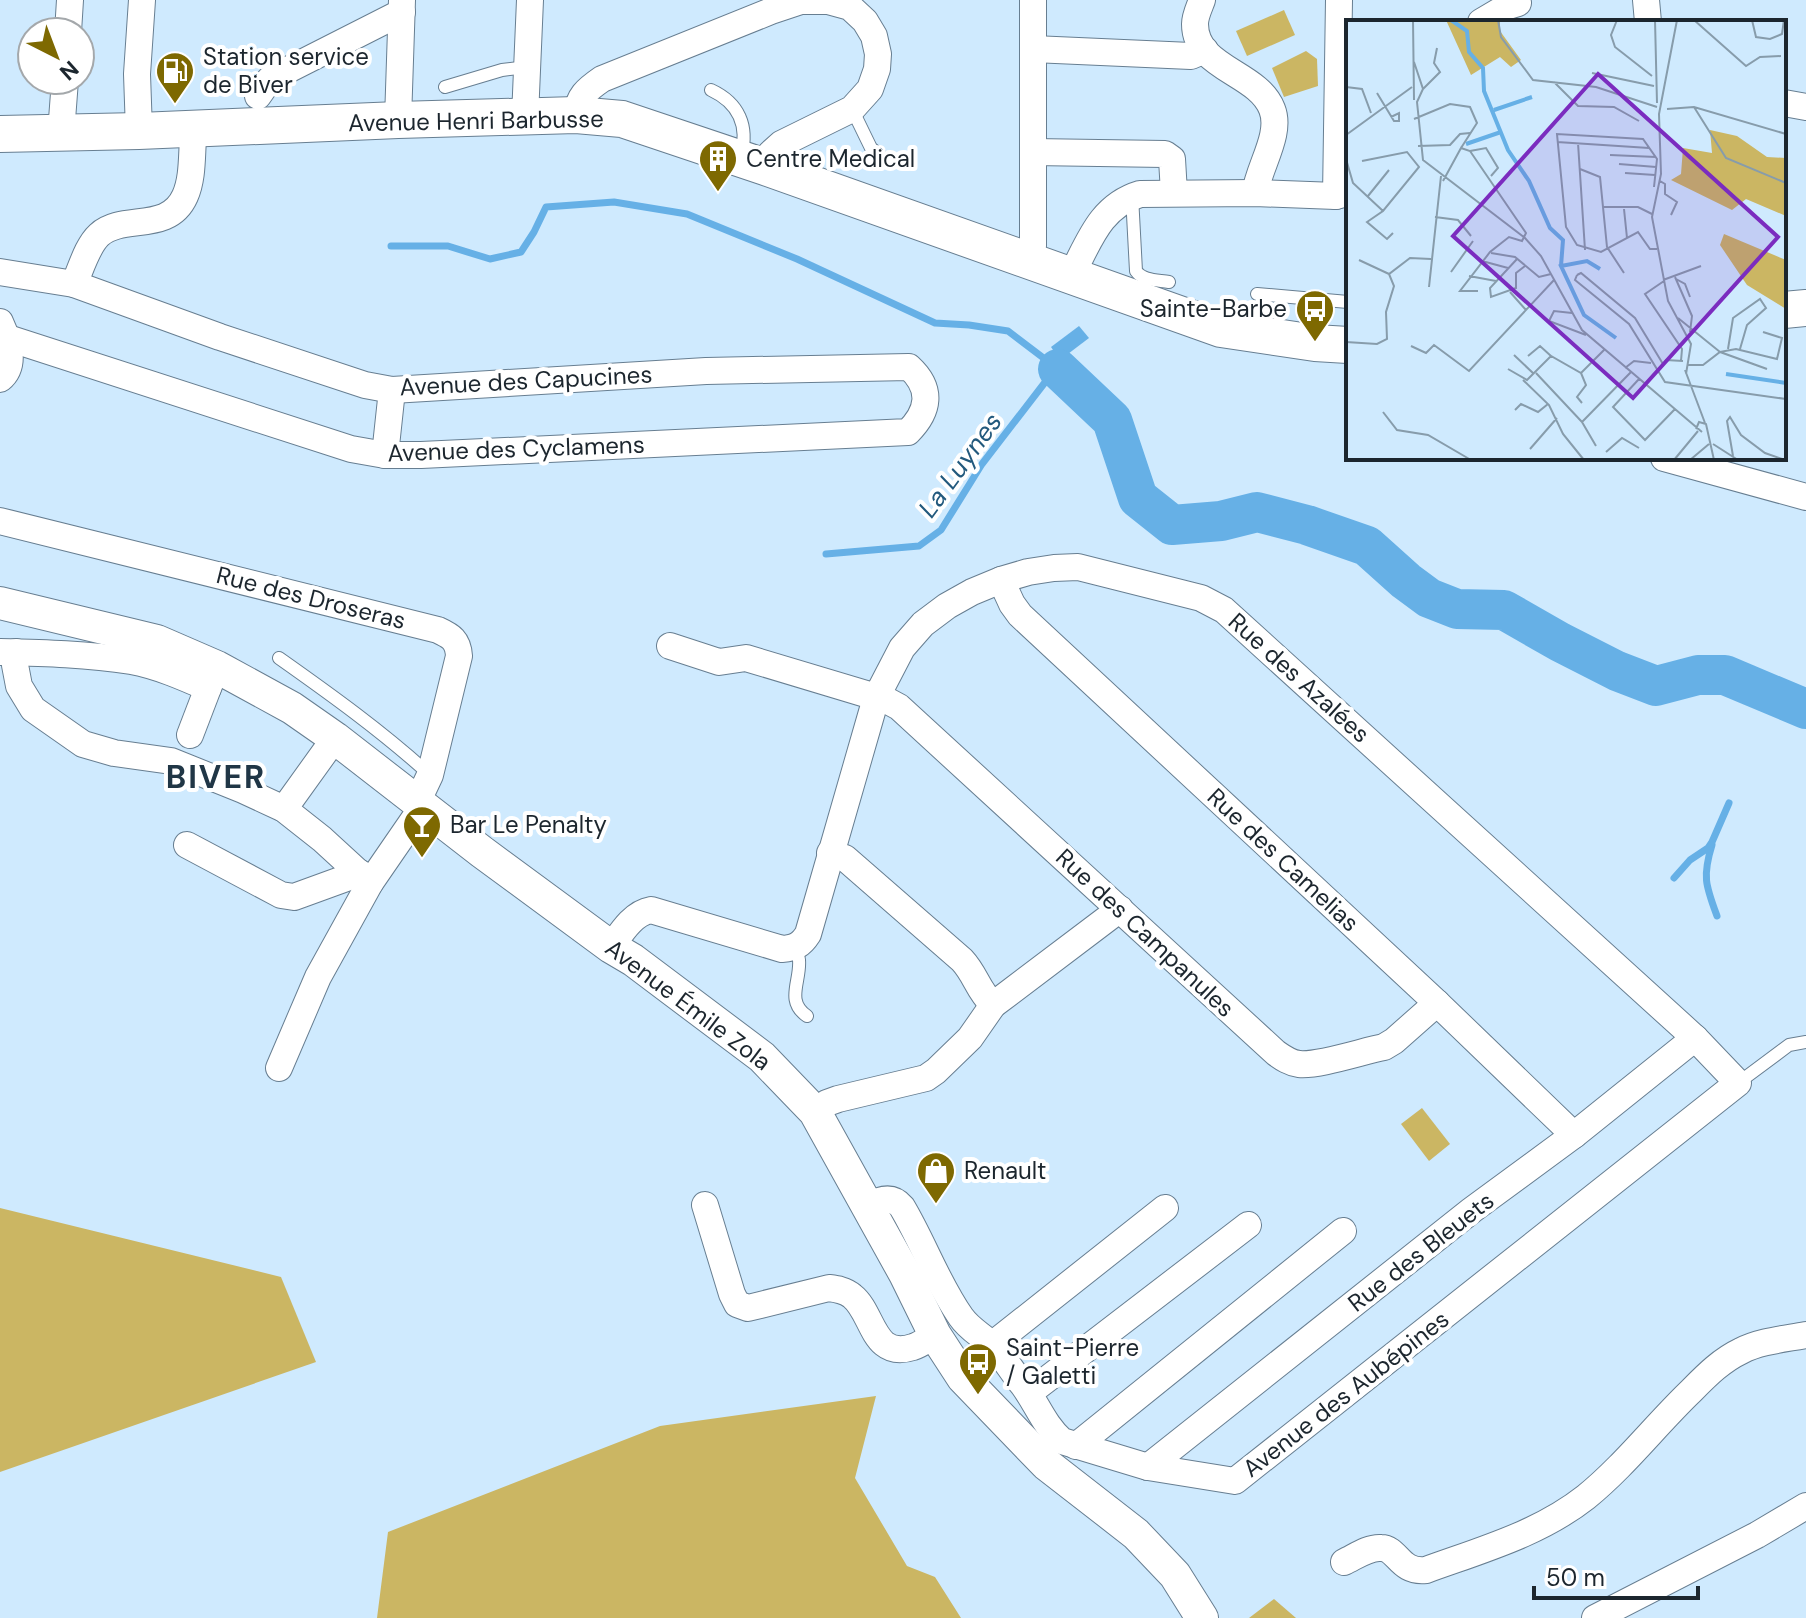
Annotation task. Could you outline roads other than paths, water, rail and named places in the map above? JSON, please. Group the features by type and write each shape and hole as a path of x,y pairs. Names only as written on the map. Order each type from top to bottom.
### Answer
{"main road":[{"name":"Avenue Henri Barbusse","path":"0,134 576,115 622,119 1221,329 1346,345"},
{"path":"1786,310 1806,308"}],"street":[{"path":"139,131 137,74 142,0"},
{"path":"525,117 530,0"},
{"path":"1026,261 1033,246 1033,0"},
{"path":"1202,0 1195,25 1205,50 1218,63 1254,85 1264,94 1272,109 1275,123 1273,139 1260,169 1255,193"},
{"path":"1071,276 1102,218 1125,198 1140,194 1174,193 1342,194 1343,98 1339,0"},
{"path":"1646,0 1648,20"},
{"path":"576,115 578,102 589,88 602,79 771,11 801,1 828,1 850,7 865,21 874,36 877,69 870,89 852,109 781,144 752,163"},
{"path":"258,96 270,79 402,6"},
{"path":"398,120 402,6"},
{"path":"1484,20 1508,6 1518,8"},
{"path":"1033,49 1191,56 1205,50"},
{"path":"61,133 64,96"},
{"path":"1786,103 1806,107"},
{"path":"74,284 94,240 101,232 167,216 178,208 189,181 194,129"},
{"path":"1033,152 1165,154 1172,159 1174,193"},
{"name":"Avenue des Capucines","path":"0,272 74,284 220,337 365,385 392,390 706,371 909,367 922,379 925,400"},
{"name":"Avenue des Cyclamens","path":"0,379 5,376 10,363 4,330 351,449 385,455 908,432 921,419 925,400"},
{"path":"385,455 392,390"},
{"path":"1671,460 1806,497"},
{"name":"Rue des Droseras","path":"0,521 438,630 455,639 459,656 423,794"},
{"name":"Rue des Azalées","path":"795,947 808,934 876,698 902,648 923,624 972,592 1028,572 1078,567 1201,598 1224,610 1695,1038 1738,1083"},
{"name":"Rue des Camelias","path":"1001,580 1020,615 1437,1003 1574,1135"},
{"name":"Avenue Émile Zola","path":"0,603 157,641 213,677 292,708 423,794 611,947 633,960 753,1051 815,1112 905,1274 935,1335 963,1378 1046,1464 1136,1534 1175,1575 1196,1617"},
{"name":"Rue des Campanules","path":"670,646 719,662 746,658 899,707 1287,1061 1312,1063 1384,1047 1437,1003"},
{"path":"8,652 15,665 19,686 33,709 83,744 114,753 171,761 284,809 365,878"},
{"path":"8,652 133,661 175,673 213,677 190,735"},
{"path":"284,809 335,738"},
{"path":"279,1068 365,878 423,794"},
{"path":"187,845 281,895 294,897 365,878"},
{"path":"830,853 845,858 962,960 993,1005"},
{"path":"815,1112 838,1099 926,1078 970,1038 993,1005 1120,909"},
{"path":"611,947 637,916 651,910 782,949 795,947"},
{"name":"Rue des Bleuets","path":"1148,1467 1695,1038"},
{"name":"Avenue des Aubépines","path":"868,1206 888,1198 897,1201 961,1317 992,1345 1029,1393 1052,1432 1062,1441 1148,1467 1235,1481 1738,1083"},
{"path":"705,1205 737,1304 748,1308 829,1288 840,1289 860,1303 879,1340 889,1347 913,1347 935,1335"},
{"path":"992,1345 1165,1208"},
{"path":"1029,1393 1248,1225"},
{"path":"1076,1446 1343,1231"},
{"path":"1344,1562 1380,1548 1387,1549 1407,1567 1416,1571 1426,1570 1528,1532 1556,1518 1609,1477 1673,1408 1725,1360 1761,1344 1806,1335"},
{"path":"1595,1618 1757,1535 1806,1506"}],"lane":[{"path":"445,87 502,70 527,67"},
{"path":"711,90 723,95 737,111 744,144 752,163"},
{"path":"852,109 871,148 883,158"},
{"path":"1132,196 1136,271 1144,278 1169,282"},
{"path":"1257,294 1346,302"},
{"path":"279,658 408,755 423,794"},
{"path":"795,947 799,959 795,999 799,1010 807,1016"},
{"path":"1738,1083 1789,1045 1806,1042"}],"water":[{"path":"1079,326 1089,338 1060,360 1051,347"}],"waterway":[{"name":"La Luynes","path":"391,246 448,246 490,259 521,252 546,207 614,202 687,214 797,259 935,323 1008,331 1058,369 982,464 941,530 919,546 826,554"},
{"path":"1058,369 1112,420 1138,498 1172,525 1221,521 1257,512 1307,525 1367,546 1429,598 1457,609 1504,610 1617,671 1656,686 1698,675 1725,675 1806,709"},
{"path":"1674,878 1690,860 1708,848 1729,803"},
{"path":"1712,845 1707,881 1717,916"}],"place":[{"name":"Station service de Biver","path":"175,105"},
{"name":"Centre Medical","path":"718,193"},
{"name":"Sainte-Barbe","path":"1315,343"},
{"name":"Bar Le Penalty","path":"422,859"},
{"name":"Renault","path":"936,1205"},
{"name":"Saint-Pierre / Galetti","path":"978,1396"}],"district":[{"name":"BIVER","path":"216,777"}]}
